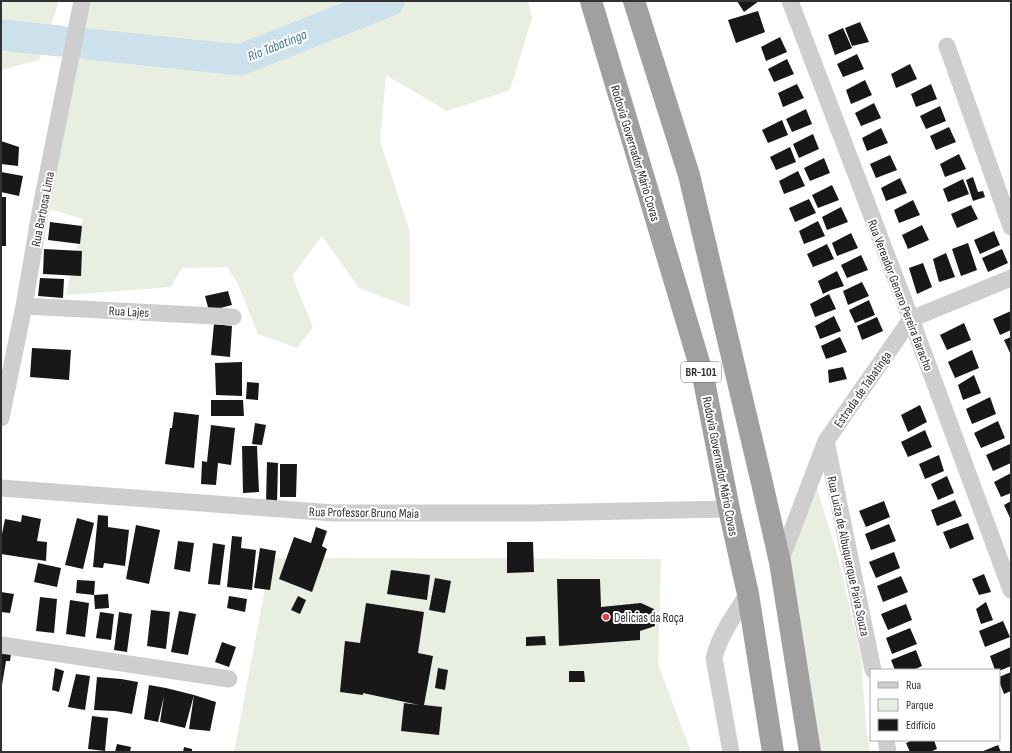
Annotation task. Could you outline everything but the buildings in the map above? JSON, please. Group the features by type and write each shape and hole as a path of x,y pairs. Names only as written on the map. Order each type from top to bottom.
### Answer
{"highway":[{"name":"Rodovia Governador Mário Covas","path":"591,1 703,376 729,509 748,594 773,752"},
{"name":"BR-101","path":"634,1 689,175 780,562 810,752"}],"street":[{"name":"Rua Barbosa Lima","path":"1,418 24,306 82,1"},
{"name":"Rua Vereador Genaro Pereira Baracho","path":"790,1 911,319 1011,590"},
{"path":"946,46 1011,227"},
{"path":"911,319 1011,278"},
{"name":"Rua Lajes","path":"24,306 233,317"},
{"name":"Estrada de Tabatinga","path":"780,562 826,441 911,319"},
{"name":"Rua Luiza de Albuquerque Paiva Souza","path":"826,441 873,669"},
{"name":"Rua Professor Bruno Maia","path":"1,488 334,513 530,513 729,509"},
{"path":"731,752 714,658 717,644 748,594"},
{"path":"1,644 229,679"},
{"path":"886,741 888,752"}],"green space":[{"path":"1,1 59,1 39,60 1,70"},
{"path":"82,1 528,1 532,18 510,90 447,111 386,75 380,141 410,232 410,307 359,288 322,236 292,276 313,327 297,348 258,334 238,284 227,267 182,268 171,287 66,295 83,219 42,207"},
{"path":"813,476 837,553 861,656 866,724 870,752 810,752 780,562"},
{"path":"271,558 661,559 658,664 691,752 234,752"}],"waterway":[{"name":"Rio Tabatinga","path":"88,44 240,60 389,1"},
{"name":"Rio Tabatinga","path":"1,35 60,41"}],"place":[{"name":"Delicias da Roça","path":"606,617"}]}
